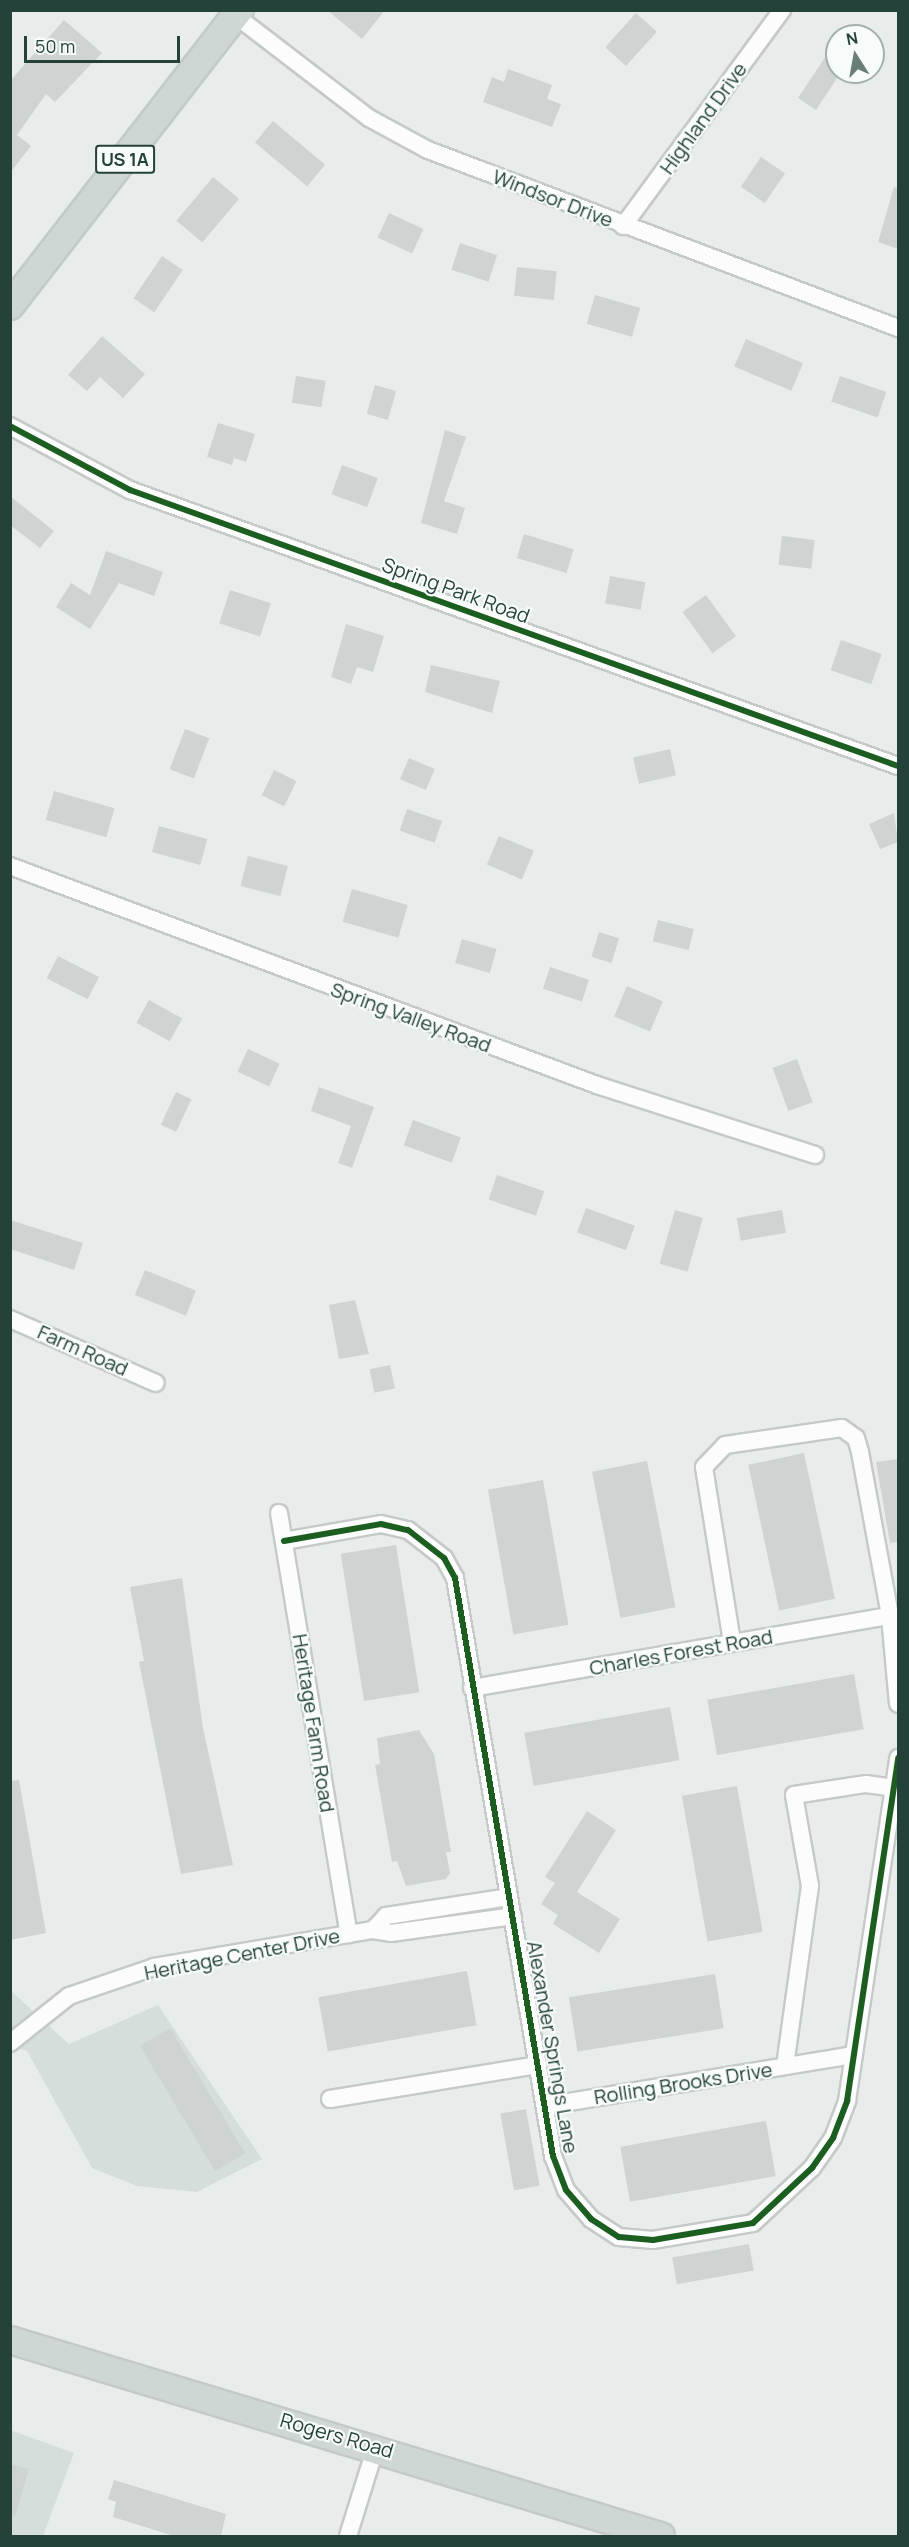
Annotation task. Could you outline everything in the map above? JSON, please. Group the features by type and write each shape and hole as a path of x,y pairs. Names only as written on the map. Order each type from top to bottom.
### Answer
{"main road":[{"name":"US 1A","path":"10,306 238,13"},
{"name":"Rogers Road","path":"10,2340 376,2446 661,2536"}],"street":[{"name":"Highland Drive","path":"623,226 782,10"},
{"name":"Windsor Drive","path":"238,13 379,123 428,150 623,226 898,328"},
{"name":"Spring Park Road","path":"10,426 130,490 898,766"},
{"name":"Spring Valley Road","path":"10,866 597,1085 815,1155"},
{"name":"Farm Road","path":"10,1319 156,1383"},
{"path":"732,1642 704,1467 725,1445 828,1426 856,1438 890,1616 898,1704"},
{"name":"Heritage Farm Road","path":"279,1513 350,1934"},
{"name":"Alexander Springs Lane","path":"284,1540 381,1524 408,1530 427,1542 455,1578 553,2156 566,2190 591,2219 619,2237 653,2240 753,2223 804,2176 833,2138 847,2101 898,1758"},
{"name":"Charles Forest Road","path":"472,1689 890,1616"},
{"name":"Rolling Brooks Drive","path":"785,2066 810,1886 794,1795 866,1784 894,1788"},
{"name":"Alexander Springs Lane","path":"373,1930 386,1916 509,1897"},
{"name":"Alexander Springs Lane","path":"350,1934 373,1930 391,1933 513,1916"},
{"name":"Heritage Center Drive","path":"10,2043 69,1996 154,1967 350,1934"},
{"name":"Rolling Brooks Drive","path":"545,2106 854,2055"},
{"path":"330,2099 538,2065"},
{"path":"348,2536 376,2446"}],"shaded area":[{"path":"10,1990 69,2044 158,2005 262,2159 197,2192 137,2186 92,2168 27,2051 11,2046"},
{"path":"10,2430 74,2453 43,2536 11,2536"}],"building":[{"path":"327,10 385,10 362,39"},
{"path":"636,13 657,32 626,66 605,47"},
{"path":"64,20 102,53 55,102 46,94 17,135 31,146 10,173 10,81"},
{"path":"825,58 825,84 833,84 816,110 798,98"},
{"path":"508,69 552,85 547,99 561,104 552,127 483,102 492,77 504,82"},
{"path":"273,121 325,165 307,186 255,142"},
{"path":"761,157 785,173 765,203 741,187"},
{"path":"213,177 239,199 202,243 176,221"},
{"path":"894,187 898,188 898,249 878,242"},
{"path":"389,213 423,229 412,254 378,237"},
{"path":"460,243 497,255 488,282 451,270"},
{"path":"162,256 183,270 154,312 133,298"},
{"path":"517,267 557,271 554,300 514,296"},
{"path":"595,295 640,308 632,337 587,324"},
{"path":"102,336 145,374 123,398 100,377 87,391 68,375"},
{"path":"746,339 803,363 791,391 734,367"},
{"path":"296,376 326,381 321,407 292,403"},
{"path":"840,376 886,392 878,417 831,402"},
{"path":"375,385 396,391 388,420 367,414"},
{"path":"218,423 255,434 246,462 234,458 232,465 207,457"},
{"path":"445,430 466,437 444,501 465,508 457,534 421,523"},
{"path":"342,465 378,478 367,507 331,494"},
{"path":"10,496 54,531 40,548 10,525"},
{"path":"524,534 574,549 566,573 517,558"},
{"path":"782,536 815,540 811,569 778,565"},
{"path":"106,551 163,572 154,596 119,583 90,629 56,607 71,583 90,595"},
{"path":"610,576 645,582 641,610 605,604"},
{"path":"230,590 271,603 260,637 219,623"},
{"path":"706,595 736,636 713,653 683,612"},
{"path":"346,624 384,636 373,672 357,667 351,684 331,677"},
{"path":"841,640 882,654 871,684 831,670"},
{"path":"431,665 500,681 492,713 425,692"},
{"path":"185,729 209,738 194,778 170,769"},
{"path":"670,749 676,775 639,784 633,758"},
{"path":"409,758 435,769 426,790 400,779"},
{"path":"274,770 296,781 284,806 262,795"},
{"path":"54,791 115,808 106,837 46,820"},
{"path":"407,809 442,821 434,843 400,831"},
{"path":"894,813 898,842 880,849 869,824"},
{"path":"159,826 207,839 200,865 152,852"},
{"path":"499,836 534,851 522,879 487,865"},
{"path":"248,856 288,866 280,896 241,886"},
{"path":"352,889 408,905 398,938 343,922"},
{"path":"658,920 694,929 689,950 653,941"},
{"path":"599,932 619,938 611,963 591,957"},
{"path":"462,939 497,949 490,973 455,963"},
{"path":"58,956 99,977 88,999 47,978"},
{"path":"550,967 589,980 582,1002 543,989"},
{"path":"627,986 663,1001 650,1032 614,1016"},
{"path":"149,1000 182,1018 170,1041 136,1023"},
{"path":"248,1049 280,1064 269,1086 237,1072"},
{"path":"797,1059 813,1102 788,1111 773,1068"},
{"path":"319,1087 374,1107 352,1168 338,1163 351,1126 311,1111"},
{"path":"176,1092 191,1099 176,1132 161,1125"},
{"path":"413,1120 461,1137 452,1163 404,1145"},
{"path":"497,1175 544,1191 536,1216 489,1200"},
{"path":"586,1208 635,1226 626,1250 577,1232"},
{"path":"675,1210 703,1218 687,1272 660,1264"},
{"path":"782,1210 786,1233 741,1241 737,1218"},
{"path":"10,1220 83,1243 74,1270 10,1249"},
{"path":"145,1270 196,1291 186,1316 135,1295"},
{"path":"355,1300 369,1354 339,1359 329,1305"},
{"path":"390,1365 395,1388 374,1393 369,1369"},
{"path":"804,1453 835,1599 779,1611 748,1465"},
{"path":"898,1459 898,1542 890,1543 876,1462"},
{"path":"647,1461 675,1607 620,1618 592,1472"},
{"path":"543,1480 569,1625 513,1634 488,1490"},
{"path":"396,1545 419,1692 364,1701 341,1554"},
{"path":"182,1578 203,1728 233,1865 181,1874 139,1662 144,1661 130,1587"},
{"path":"854,1674 864,1729 717,1755 707,1700"},
{"path":"670,1707 679,1760 534,1786 524,1733"},
{"path":"419,1730 434,1754 451,1852 446,1852 450,1873 446,1879 406,1886 397,1861 392,1862 375,1765 380,1764 377,1738"},
{"path":"19,1780 46,1933 10,1940 10,1781"},
{"path":"737,1786 763,1932 708,1941 682,1796"},
{"path":"587,1811 616,1830 577,1892 620,1919 599,1953 553,1924 558,1915 541,1904 555,1883 545,1877"},
{"path":"467,1971 477,2025 328,2051 318,1997"},
{"path":"715,1974 724,2028 577,2051 569,1997"},
{"path":"170,2028 245,2153 215,2171 140,2046"},
{"path":"526,2109 540,2186 514,2190 500,2114"},
{"path":"766,2121 776,2176 630,2202 620,2147"},
{"path":"749,2244 754,2271 677,2284 672,2258"},
{"path":"10,2464 29,2469 15,2517 10,2517"},
{"path":"114,2480 226,2514 221,2536 174,2536 113,2517 116,2502 108,2499"}],"cycle path":[{"path":"10,426 130,490 898,766"},
{"path":"284,1541 381,1524 408,1530 444,1558 455,1578 553,2156 566,2190 591,2219 619,2237 653,2240 753,2223 812,2168 833,2138 847,2101 898,1758"}]}
